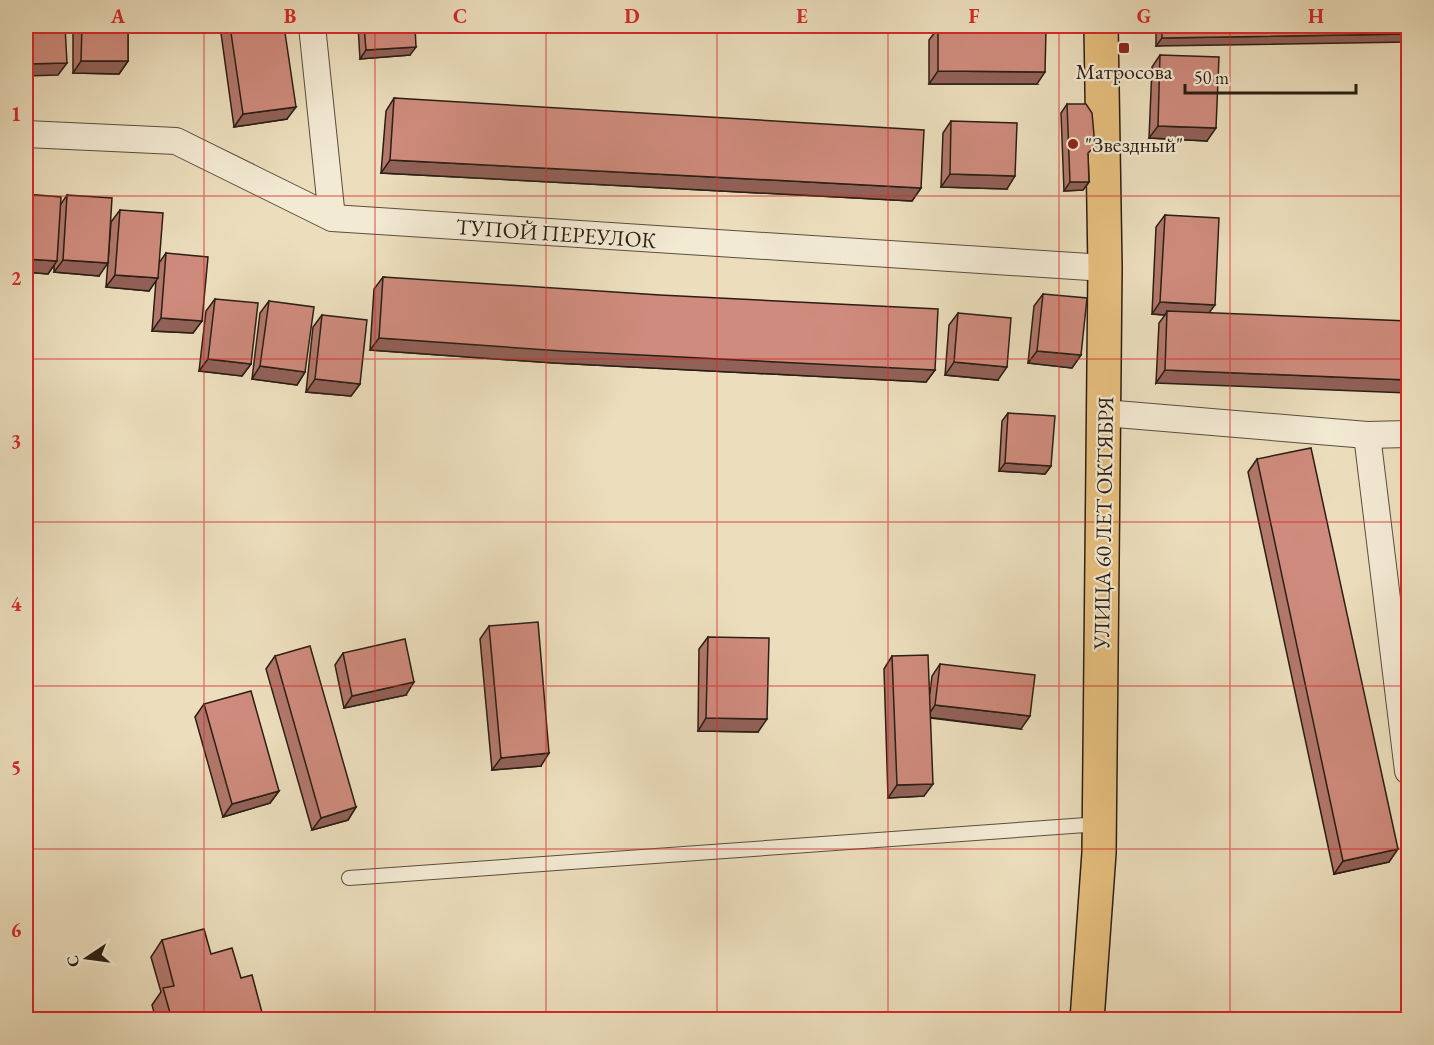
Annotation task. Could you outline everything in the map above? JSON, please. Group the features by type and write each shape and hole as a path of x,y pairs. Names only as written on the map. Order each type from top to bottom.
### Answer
{"main road":[{"name":"УЛИЦА 60 ЛЕТ ОКТЯБРЯ","path":"1087,1020 1100,824 1105,268 1101,26"}],"street":[{"path":"312,26 332,218"},
{"name":"ТУПОЙ ПЕРЕУЛОК","path":"26,134 176,141 332,218 1105,268"},
{"path":"1104,413 1367,435 1408,434"},
{"path":"1367,435 1408,771"}],"lane":[{"path":"349,878 1100,824"}],"building":[{"path":"26,26 65,26 67,63 26,64"},
{"path":"82,26 128,26 128,61 81,61"},
{"path":"230,26 284,26 296,107 243,114"},
{"path":"364,26 415,26 416,47 366,50"},
{"path":"1162,26 1408,26 1408,34 1162,38"},
{"path":"938,28 1046,29 1045,72 938,71"},
{"path":"1160,55 1219,57 1216,128 1158,126"},
{"path":"394,98 924,130 921,188 390,160"},
{"path":"1067,104 1086,104 1092,113 1095,146 1088,153 1089,182 1070,182"},
{"path":"951,121 1017,123 1015,176 950,174"},
{"path":"26,194 61,197 57,261 26,259"},
{"path":"67,195 112,198 108,263 63,260"},
{"path":"120,210 163,213 158,278 115,275"},
{"path":"1165,215 1219,218 1215,305 1160,302"},
{"path":"166,253 208,257 202,321 161,318"},
{"path":"383,277 660,295 938,309 935,370 562,351 379,338"},
{"path":"1043,294 1087,298 1081,355 1037,351"},
{"path":"215,299 258,303 251,364 208,359"},
{"path":"269,301 314,307 305,372 260,366"},
{"path":"1167,311 1408,321 1408,380 1165,370"},
{"path":"958,313 1011,318 1007,367 954,362"},
{"path":"322,315 367,320 360,384 315,379"},
{"path":"1008,413 1055,416 1051,466 1005,463"},
{"path":"1311,448 1398,849 1343,861 1257,459"},
{"path":"538,622 549,753 501,758 489,626"},
{"path":"708,637 769,638 767,719 706,718"},
{"path":"405,639 414,682 352,696 343,653"},
{"path":"310,646 356,807 321,818 275,656"},
{"path":"928,655 933,784 897,785 892,656"},
{"path":"940,664 1035,675 1030,716 935,705"},
{"path":"251,691 279,791 232,804 204,704"},
{"path":"204,929 211,954 232,948 241,978 252,975 264,1020 172,1020 163,988 174,986 162,940"}],"place":[{"name":"Матросова","path":"1124,48"},
{"name":"\"Звездный\"","path":"1073,144"}]}
